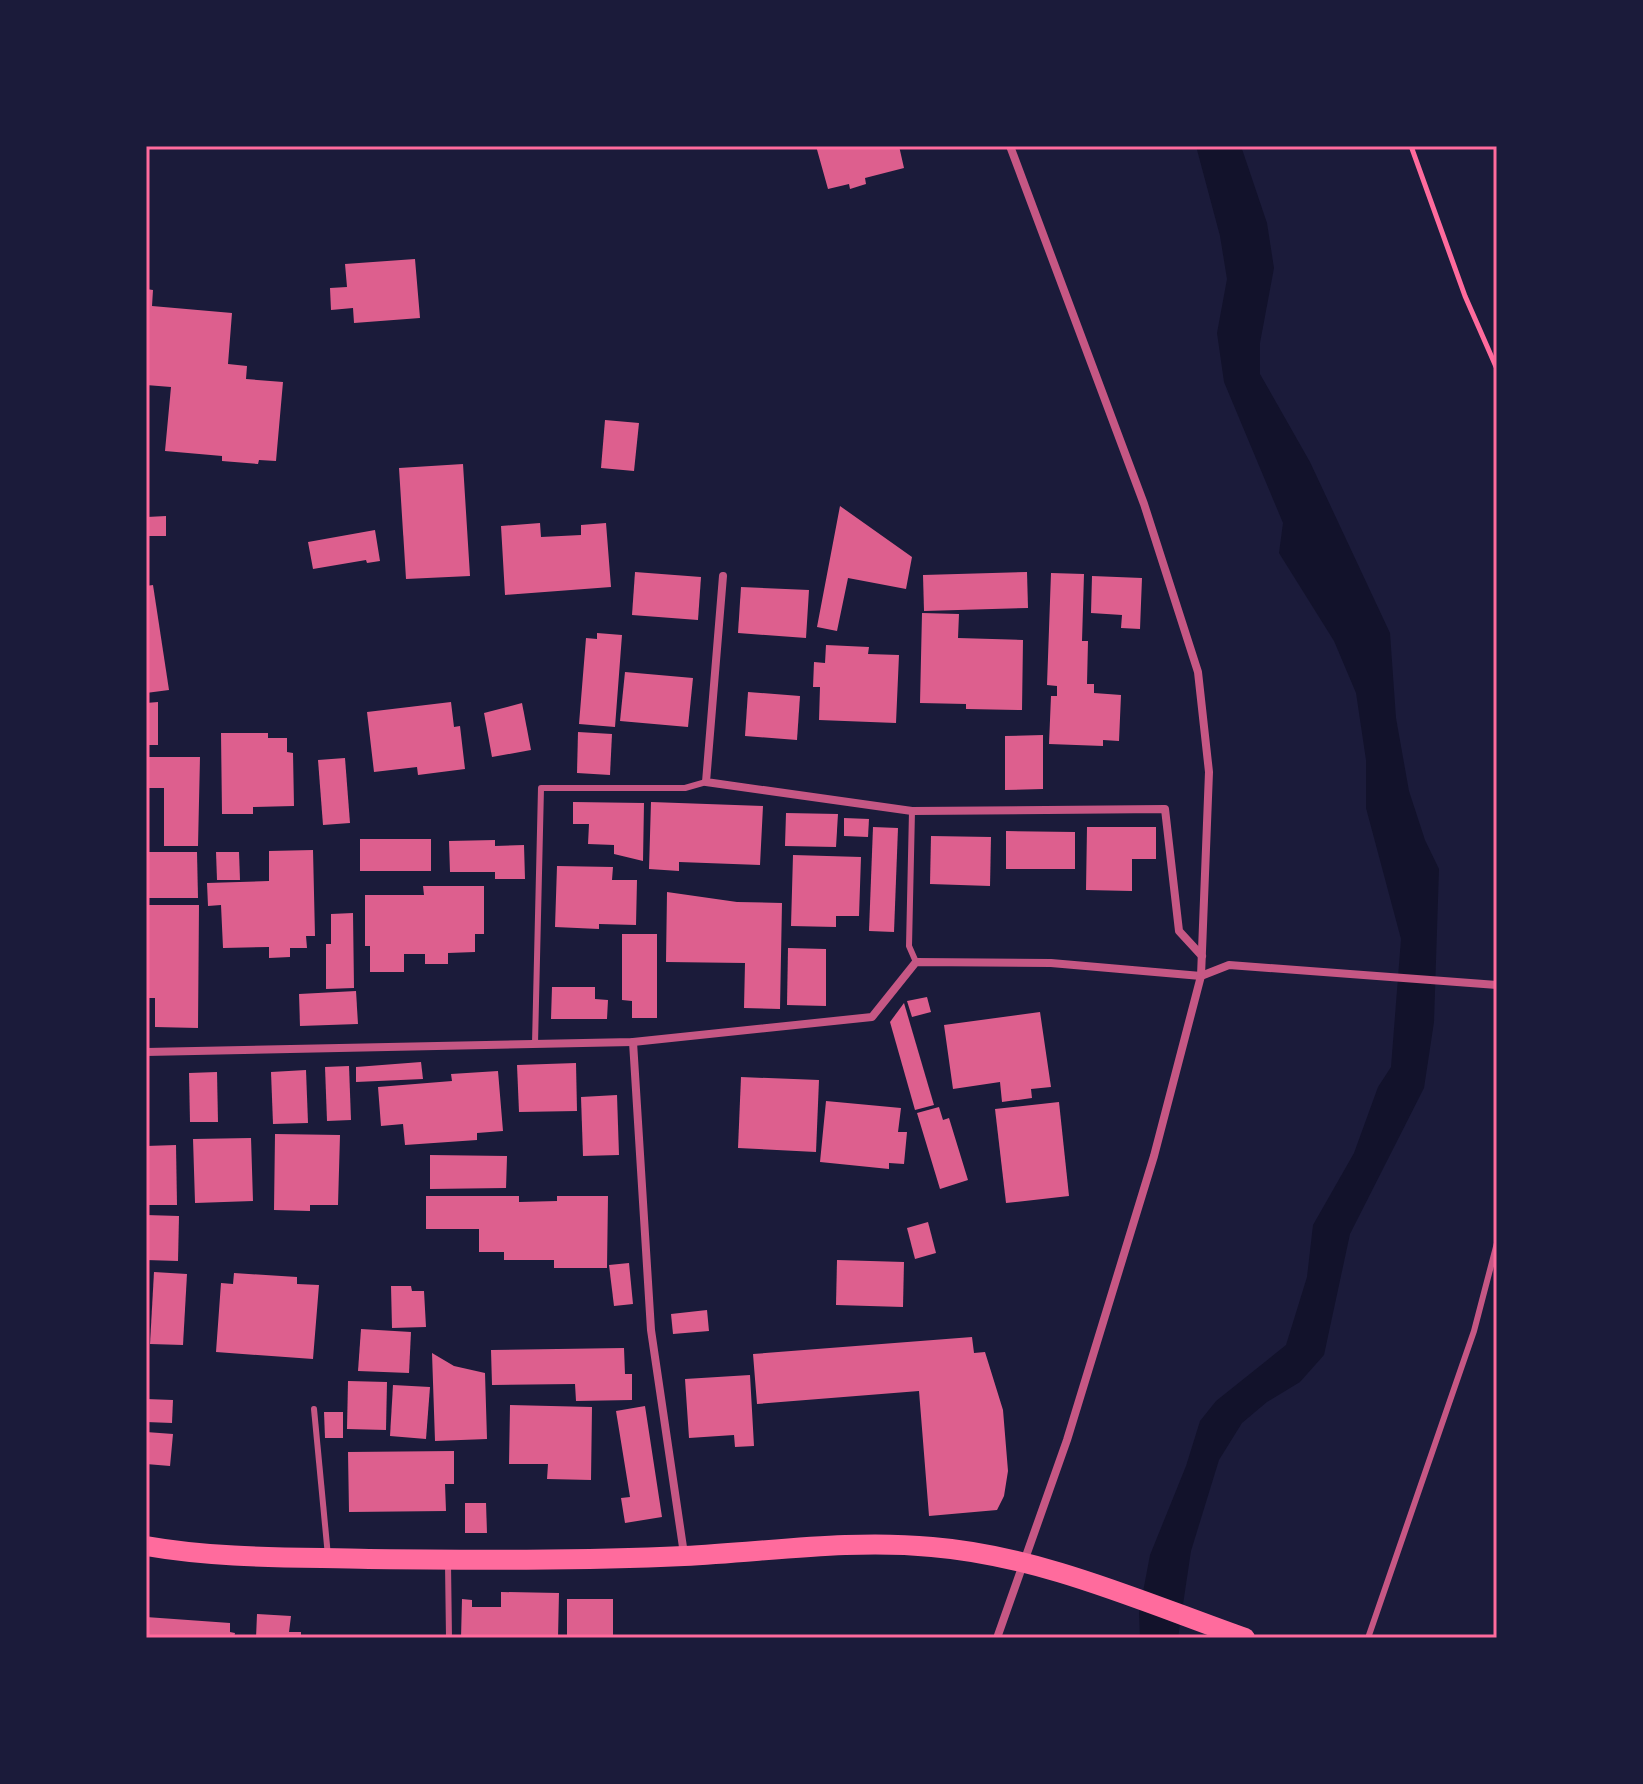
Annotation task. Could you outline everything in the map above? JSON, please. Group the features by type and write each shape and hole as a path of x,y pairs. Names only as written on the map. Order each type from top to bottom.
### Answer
{"main road":[{"path":"146,1546 279,1558 515,1561 684,1556 857,1545 932,1547 1034,1564 1245,1638"}],"street":[{"path":"997,1638 1034,1564 1067,1440 1154,1156 1201,976 1209,772 1198,672 1144,504 1010,146"},
{"path":"723,576 706,782 912,811 1165,809 1179,931 1202,956"},
{"path":"146,1052 633,1042 872,1017 916,962 1051,963 1201,976 1229,965 1497,985"},
{"path":"633,1042 651,1330 684,1556"}],"lane":[{"path":"535,1044 541,788 685,788 706,782"},
{"path":"912,811 909,946 916,962"},
{"path":"1368,1638 1474,1331 1497,1243"},
{"path":"314,1409 328,1558"},
{"path":"448,1560 449,1638"}],"path":[{"path":"1411,146 1465,296 1497,369"}],"shaded area":[{"path":"1196,146 1241,146 1267,223 1274,268 1260,343 1260,374 1310,462 1390,633 1396,718 1409,791 1425,840 1439,869 1434,1022 1424,1088 1350,1234 1324,1355 1300,1382 1267,1402 1242,1423 1219,1460 1191,1551 1178,1638 1140,1638 1139,1613 1150,1555 1186,1466 1200,1421 1216,1401 1286,1345 1307,1277 1313,1225 1354,1153 1378,1087 1391,1067 1401,939 1366,808 1366,760 1356,693 1334,641 1279,553 1283,523 1224,382 1217,333 1227,279 1220,236"}],"building":[{"path":"816,146 899,146 904,168 865,178 866,184 850,189 849,184 828,189"},
{"path":"415,259 420,318 354,323 353,308 331,310 330,288 347,287 345,264"},
{"path":"146,289 153,290 152,306 232,313 228,364 247,366 246,379 283,382 276,461 259,460 258,464 222,461 222,456 165,451 171,387 146,385"},
{"path":"605,420 639,423 634,471 601,468"},
{"path":"463,464 470,576 406,579 399,468"},
{"path":"840,506 912,557 906,589 848,578 837,631 817,627"},
{"path":"166,516 166,536 147,536 147,517"},
{"path":"540,523 541,537 581,535 581,525 606,523 611,587 505,595 501,526"},
{"path":"375,530 380,561 367,563 366,560 313,569 308,542"},
{"path":"635,572 701,577 698,620 632,615"},
{"path":"1027,572 1028,608 924,611 923,575"},
{"path":"1051,573 1084,574 1082,641 1088,641 1087,684 1094,684 1094,693 1121,695 1119,741 1103,740 1103,746 1049,744 1051,696 1057,696 1057,686 1047,685"},
{"path":"1092,576 1142,578 1140,629 1121,628 1122,615 1091,613"},
{"path":"153,585 169,690 146,693 146,586"},
{"path":"741,587 809,590 806,638 738,633"},
{"path":"922,613 959,614 958,638 1023,640 1022,710 966,709 966,704 920,703"},
{"path":"597,633 622,635 615,727 579,724 586,638 597,639"},
{"path":"826,645 869,647 868,654 899,655 896,723 819,720 820,687 813,687 814,662 825,663"},
{"path":"625,672 693,678 688,727 620,721"},
{"path":"748,692 800,696 797,740 745,736"},
{"path":"158,702 158,745 146,745 146,703"},
{"path":"451,702 454,727 460,726 465,769 418,775 417,767 374,772 367,712"},
{"path":"522,703 531,750 492,757 484,713"},
{"path":"578,732 612,734 610,775 577,773"},
{"path":"221,733 268,733 268,738 287,738 287,752 293,753 294,806 253,807 253,814 222,814"},
{"path":"1043,735 1043,789 1005,790 1005,736"},
{"path":"146,757 200,757 198,846 164,846 164,788 146,788"},
{"path":"345,758 350,823 323,825 318,760"},
{"path":"573,802 644,803 643,861 614,854 614,845 588,844 589,824 573,824"},
{"path":"651,802 763,806 760,865 679,862 679,871 649,869"},
{"path":"786,813 838,814 836,847 785,846"},
{"path":"844,818 869,819 868,837 844,836"},
{"path":"873,827 898,828 894,932 869,931"},
{"path":"1087,827 1156,827 1156,859 1132,859 1132,891 1086,890"},
{"path":"1006,831 1075,832 1075,869 1006,869"},
{"path":"931,836 991,837 990,886 930,884"},
{"path":"360,839 431,839 431,871 360,871"},
{"path":"495,840 495,846 524,845 525,879 495,879 495,872 450,872 449,841"},
{"path":"313,850 315,936 306,936 307,948 290,948 290,957 269,958 269,947 223,948 221,905 208,906 207,883 269,881 269,851"},
{"path":"146,852 197,852 198,898 146,898"},
{"path":"216,852 239,852 240,880 217,880"},
{"path":"793,855 861,857 859,916 836,916 836,927 791,926"},
{"path":"557,866 613,867 612,880 637,880 636,925 599,924 599,929 555,927"},
{"path":"423,886 484,886 484,934 475,934 475,952 448,953 448,964 425,964 425,954 404,954 404,972 370,972 370,946 365,946 365,895 424,895"},
{"path":"667,892 737,902 782,903 780,1009 744,1008 745,963 666,962"},
{"path":"146,905 199,905 198,1028 155,1027 155,998 146,998"},
{"path":"353,913 354,988 326,989 326,944 331,944 331,914"},
{"path":"622,934 657,934 657,1018 632,1018 632,1001 622,1000"},
{"path":"788,948 826,949 826,1006 787,1005"},
{"path":"552,987 595,987 595,999 608,1000 607,1019 551,1019"},
{"path":"356,991 358,1024 300,1026 299,994"},
{"path":"927,997 931,1012 912,1017 907,1001"},
{"path":"904,1003 934,1105 915,1110 890,1022"},
{"path":"1040,1012 1051,1087 1031,1089 1032,1098 1002,1102 1000,1082 953,1089 944,1025"},
{"path":"421,1062 423,1079 356,1082 356,1067"},
{"path":"576,1063 577,1111 519,1112 517,1065"},
{"path":"349,1066 351,1120 327,1121 325,1067"},
{"path":"306,1070 308,1123 273,1124 271,1072"},
{"path":"498,1071 503,1131 477,1133 477,1140 405,1145 403,1124 381,1126 378,1087 452,1081 451,1074"},
{"path":"217,1072 218,1122 190,1122 189,1073"},
{"path":"741,1077 819,1080 816,1152 738,1148"},
{"path":"617,1095 619,1155 583,1156 581,1097"},
{"path":"826,1101 901,1108 898,1132 907,1132 904,1164 889,1163 889,1169 820,1162"},
{"path":"1059,1102 1069,1196 1006,1203 995,1109"},
{"path":"939,1107 943,1120 949,1118 968,1180 940,1189 917,1113"},
{"path":"275,1134 340,1135 338,1205 310,1205 310,1211 274,1210"},
{"path":"251,1138 253,1201 195,1203 193,1139"},
{"path":"176,1145 177,1205 146,1205 146,1146"},
{"path":"430,1155 507,1156 506,1188 430,1189"},
{"path":"426,1196 519,1196 519,1202 557,1201 557,1196 608,1196 607,1268 554,1268 554,1260 504,1260 504,1252 479,1252 479,1229 426,1229"},
{"path":"146,1215 179,1216 178,1261 146,1260"},
{"path":"928,1222 936,1253 915,1259 907,1228"},
{"path":"837,1260 904,1262 903,1307 836,1305"},
{"path":"629,1263 633,1304 614,1306 609,1265"},
{"path":"154,1272 187,1274 183,1345 150,1344"},
{"path":"234,1273 297,1277 297,1284 319,1285 313,1359 216,1352 221,1283 233,1284"},
{"path":"391,1286 411,1286 412,1291 424,1291 426,1327 392,1328"},
{"path":"707,1310 709,1331 673,1334 671,1314"},
{"path":"361,1329 411,1332 409,1373 358,1371"},
{"path":"972,1337 974,1353 985,1352 1003,1410 1008,1471 1004,1496 997,1510 929,1516 919,1391 757,1404 753,1354"},
{"path":"624,1348 625,1374 632,1374 632,1400 576,1401 575,1384 492,1385 491,1350"},
{"path":"432,1353 454,1366 485,1373 487,1439 435,1441"},
{"path":"750,1375 754,1446 735,1447 734,1435 689,1438 685,1379"},
{"path":"348,1381 387,1382 386,1430 347,1429"},
{"path":"393,1385 430,1387 426,1439 390,1436"},
{"path":"146,1399 173,1400 172,1423 146,1422"},
{"path":"510,1405 592,1407 591,1480 547,1479 548,1464 509,1464"},
{"path":"645,1406 662,1517 625,1523 621,1498 630,1497 616,1411"},
{"path":"324,1412 343,1412 343,1438 325,1438"},
{"path":"146,1432 173,1434 170,1466 146,1464"},
{"path":"454,1451 454,1484 445,1484 446,1511 349,1512 348,1452"},
{"path":"465,1503 486,1503 487,1533 465,1533"},
{"path":"501,1592 559,1593 558,1638 461,1638 462,1599 472,1600 472,1607 501,1607"},
{"path":"567,1599 613,1599 613,1638 567,1638"},
{"path":"257,1614 291,1616 289,1632 301,1632 301,1638 256,1638"},
{"path":"146,1617 230,1623 234,1638 146,1638"}]}
